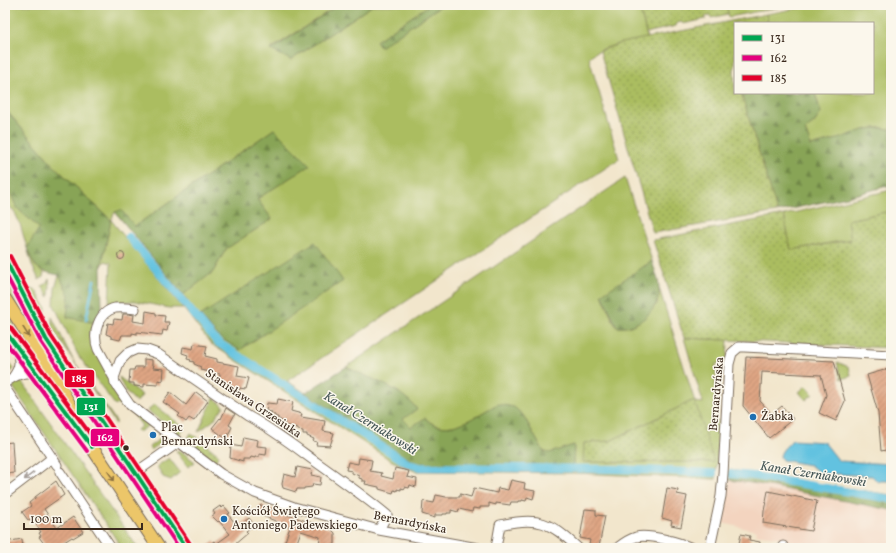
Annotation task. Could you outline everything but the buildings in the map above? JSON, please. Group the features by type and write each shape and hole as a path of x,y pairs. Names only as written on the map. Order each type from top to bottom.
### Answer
{"main road":[{"path":"5,259 46,339 186,548"},
{"path":"5,299 50,371 89,443"},
{"path":"5,331 89,443 159,548"}],"street":[{"path":"134,309 122,307 108,310 104,313 96,331 96,344 98,350 114,378 117,387 130,405 179,442 135,473"},
{"path":"5,383 17,372 20,364 16,346"},
{"name":"Bernardyńska","path":"710,548 723,474 732,353 744,347 890,357"},
{"name":"Stanisława Grzesiuka","path":"114,378 120,361 128,353 143,349 158,354 248,416 287,440 366,498 387,515 379,530"},
{"path":"13,377 27,372 32,372 38,375"},
{"path":"5,388 112,548"},
{"name":"Bernardyńska","path":"179,442 221,474 255,493 294,507 330,518 379,530 478,548"},
{"path":"5,494 57,465"},
{"path":"496,548 500,525 525,521 550,525 558,530 578,548"},
{"path":"617,548 628,540 638,537 670,540 692,548"}],"shaded area":[{"path":"730,480 891,510 891,548 814,548 787,543 787,539 756,534 757,531 722,523"}],"green space":[{"path":"11,5 338,5 271,49 291,60 373,5 429,5 376,41 380,46 442,5 639,5 647,38 607,48 593,54 589,58 619,159 287,381 397,453 419,464 573,466 574,445 549,454 543,451 523,415 498,404 460,424 443,427 431,423 425,418 411,427 403,419 399,392 346,367 625,178 652,261 602,295 616,327 628,327 640,321 657,304 659,288 695,402 703,403 684,338 728,340 727,362 716,364 714,420 719,421 716,479 574,473 415,471 392,461 211,344 183,308 188,301 183,295 213,272 226,249 272,219 257,199 310,165 274,129 135,226 115,212 111,220 54,166 5,109 5,13","holes":["692,401 695,402 713,462 584,462 584,443 610,441"]},
{"path":"338,5 373,5 291,60 271,50"},
{"path":"429,5 442,5 380,47 376,41"},
{"path":"639,5 726,5 728,14 711,18 709,16 705,17 706,19 683,24 682,22 677,23 676,26 646,33"},
{"path":"726,5 792,5 729,17"},
{"path":"815,5 891,5 891,130 884,128 871,128 839,139 811,146 805,130 814,123 821,113 815,94 874,94 874,22 768,22 766,14"},
{"path":"766,14 768,22 734,22 734,94 741,94 777,212 653,233 600,51 621,43"},
{"path":"741,94 815,94 821,113 814,123 805,130 811,146 865,130 883,128 891,130 891,185 847,197 777,212"},
{"path":"5,109 54,166 111,220 101,268 102,308 95,323 67,317 69,295 59,275 46,272 38,268 27,248 39,228 17,208 5,181"},
{"path":"274,129 310,165 257,199 272,219 226,249 213,272 183,295 115,212 121,210 135,226"},
{"path":"5,181 17,208 39,228 34,265 44,272 43,277 39,280 32,265 20,224 16,215 5,199"},
{"path":"891,190 891,211 848,220 852,239 791,250 784,215"},
{"path":"891,211 891,348 684,338 653,240 784,215 791,250 851,240 848,220"},
{"path":"111,220 183,308 169,308 135,301 109,303 111,263 105,261 101,268"},
{"path":"315,242 343,281 240,350 219,337 200,316"},
{"path":"652,261 659,285 659,296 656,303 652,310 640,322 625,327 617,327 602,294"},
{"path":"59,275 69,295 67,317 95,323 89,333 109,373 110,381 125,403 121,405 115,405 78,355 54,305 55,288"},
{"path":"5,276 23,314 47,354 5,290"},
{"path":"49,279 49,297 42,286 47,283"},
{"path":"27,288 35,289 46,308 45,319"},
{"path":"5,309 44,373 5,319"},
{"path":"52,317 73,359 55,333 52,324"},
{"path":"5,357 14,369 6,376 5,375"},
{"path":"837,362 849,367 851,376 841,379"},
{"path":"75,363 116,421 116,424"},
{"path":"346,367 394,389 410,402 417,409 403,419 411,427 425,418 434,424 443,427 452,426 471,419 498,404 514,407 523,415 543,451 549,453 574,445 573,466 419,464 397,453 305,393"},
{"path":"119,377 142,395 137,402 126,391"},
{"path":"19,378 138,548 122,548 11,384"},
{"path":"806,386 813,394 806,400 799,392"},
{"path":"214,398 224,406 214,420 198,432"},
{"path":"692,401 695,402 714,462 583,462 584,443 610,441"},
{"path":"154,404 184,428 180,433 177,433 148,411"},
{"path":"134,412 151,424 139,432 137,430 142,426 133,413"},
{"path":"191,433 219,455 214,463 186,442"},
{"path":"165,435 168,438 151,450 149,447"},
{"path":"176,451 181,451 195,462 188,467"},
{"path":"169,458 180,472 171,480 163,477 157,466"},
{"path":"730,470 891,495 891,510 730,480"}],"water":[{"path":"792,440 824,442 839,461 891,464 891,481 878,482 872,476 820,473 810,465 782,460 780,456 781,453"}],"waterway":[{"name":"Kanał Czerniakowski","path":"129,237 217,342 409,464 420,467 615,469 713,473"},
{"path":"86,320 94,280"},
{"name":"Kanał Czerniakowski","path":"731,474 754,476 891,499"}],"transit line":[{"name":"185","path":"10,256 51,336 191,545"},
{"name":"131","path":"5,259 46,339 186,548"},
{"name":"162","path":"5,273 41,342 179,548"},
{"name":"185","path":"10,327 97,443"},
{"name":"131","path":"5,331 92,447"},
{"name":"162","path":"5,341 87,451"}],"place":[{"name":"Żabka","path":"753,417"},
{"name":"Plac Bernardyński","path":"153,435"},
{"name":"Kościół Świętego Antoniego Padewskiego","path":"224,519"}]}
